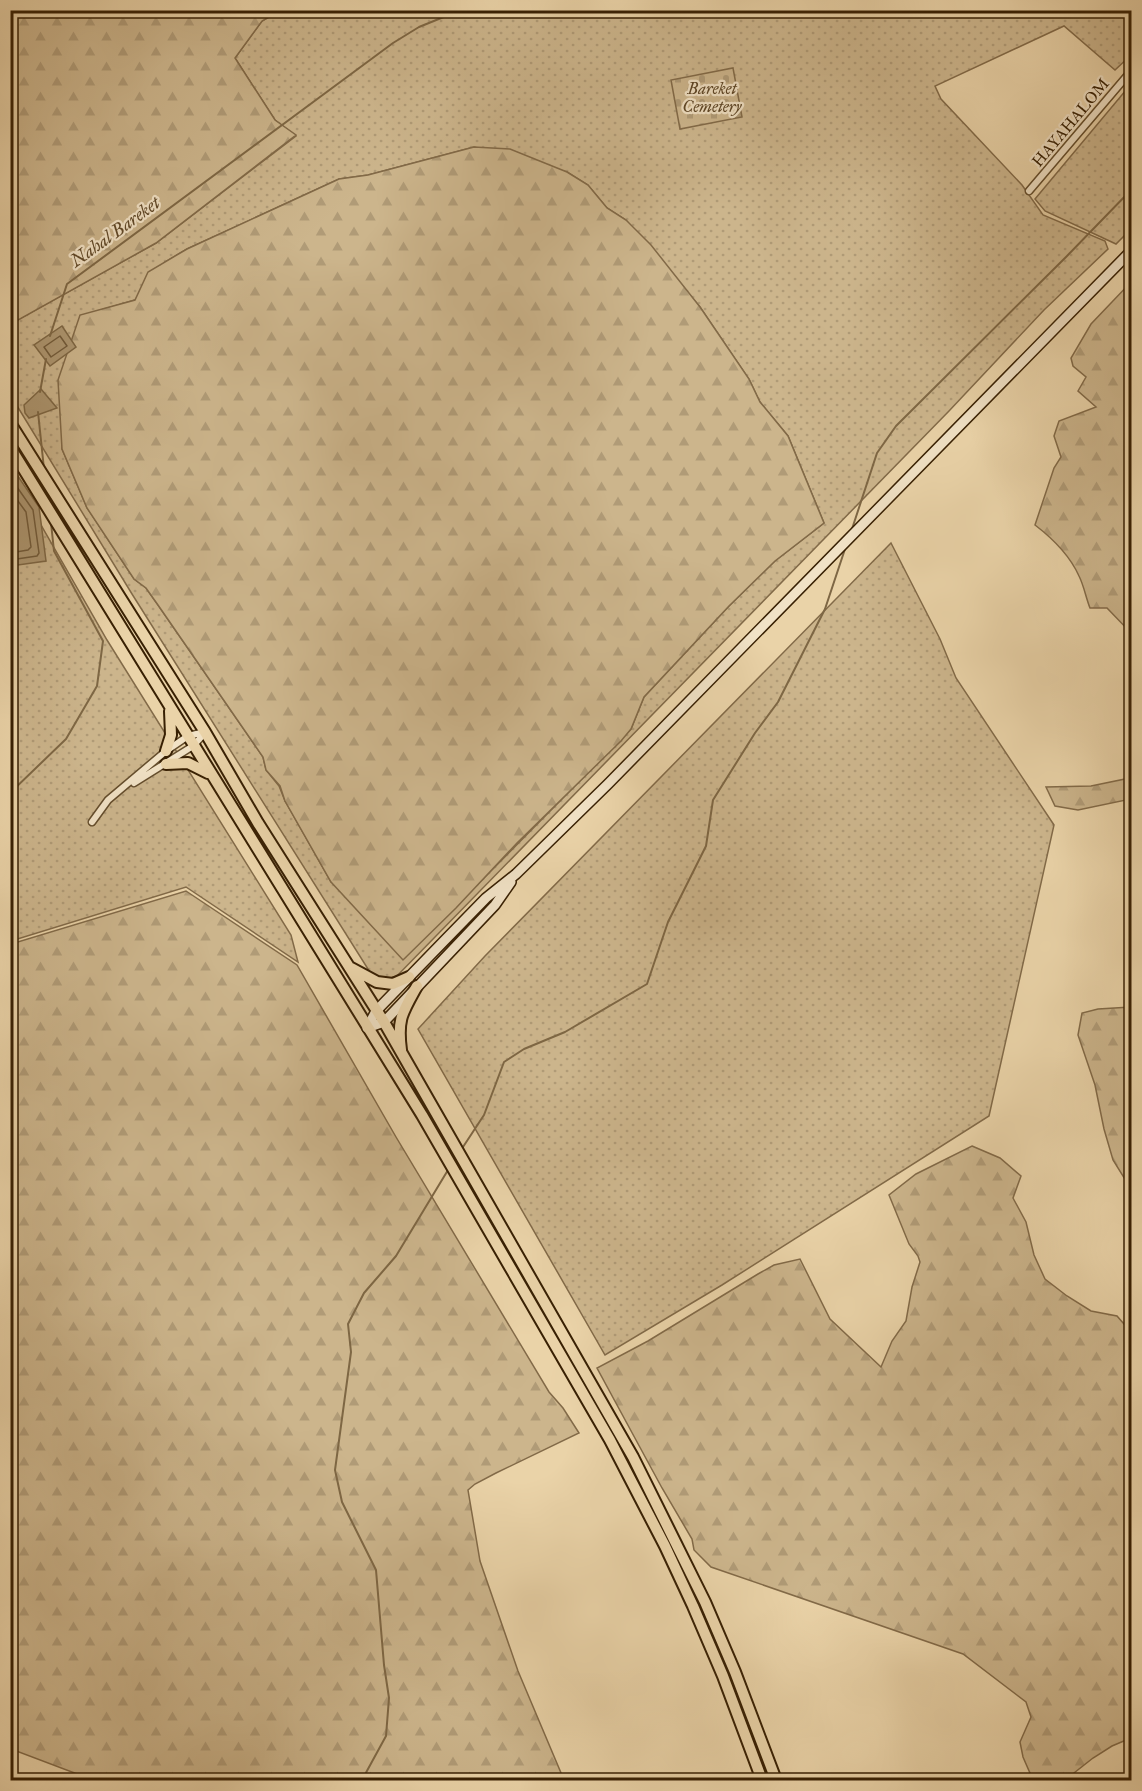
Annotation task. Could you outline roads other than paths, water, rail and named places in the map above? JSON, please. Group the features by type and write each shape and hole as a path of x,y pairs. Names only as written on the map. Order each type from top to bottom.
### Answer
{"main road":[{"path":"367,1028 376,1011 408,977 486,898 516,874 608,784 1131,250"},
{"path":"10,423 384,1022 633,1456 705,1602 735,1672 776,1780"},
{"path":"10,447 422,1115 630,1476 693,1606 723,1676 762,1780"},
{"path":"166,751 171,735 170,708"},
{"path":"166,764 188,764 212,775"},
{"path":"367,1028 384,1022 495,905 516,874"},
{"path":"349,967 377,982 393,984 408,977"},
{"path":"402,1056 399,1025 401,1014 417,986"}],"street":[{"name":"HAYAHALOM","path":"1029,191 1131,70"},
{"path":"92,822 102,806 166,751 205,732"},
{"path":"116,794 166,764 190,741 205,732"}],"water":[{"path":"62,326 76,347 50,366 34,345"},
{"path":"41,389 57,408 29,418 25,413 24,405"},
{"path":"11,466 39,507 46,561 11,566"}],"waterway":[{"name":"Nahal Bareket","path":"50,336 67,284 393,43 419,27 461,10"},
{"name":"Nahal Bareket","path":"844,10 880,16 897,10"},
{"path":"851,532 877,453 896,426 1132,189"},
{"name":"Nahal Bareket","path":"40,392 46,359"},
{"name":"Nahal Bareket","path":"38,412 44,469"},
{"name":"Nahal Bareket","path":"10,793 66,739 97,686 103,641 54,551 51,523"},
{"path":"461,1150 484,1115 504,1062 524,1049 565,1032 647,984 668,922 706,846 713,800 755,733 778,702 825,609 845,549"},
{"path":"362,1780 386,1736 389,1698 376,1570 342,1502 335,1470 351,1352 348,1324 364,1293 396,1256 448,1170"}],"park label":[{"name":"Bareket Cemetery","path":"712,97"}]}
